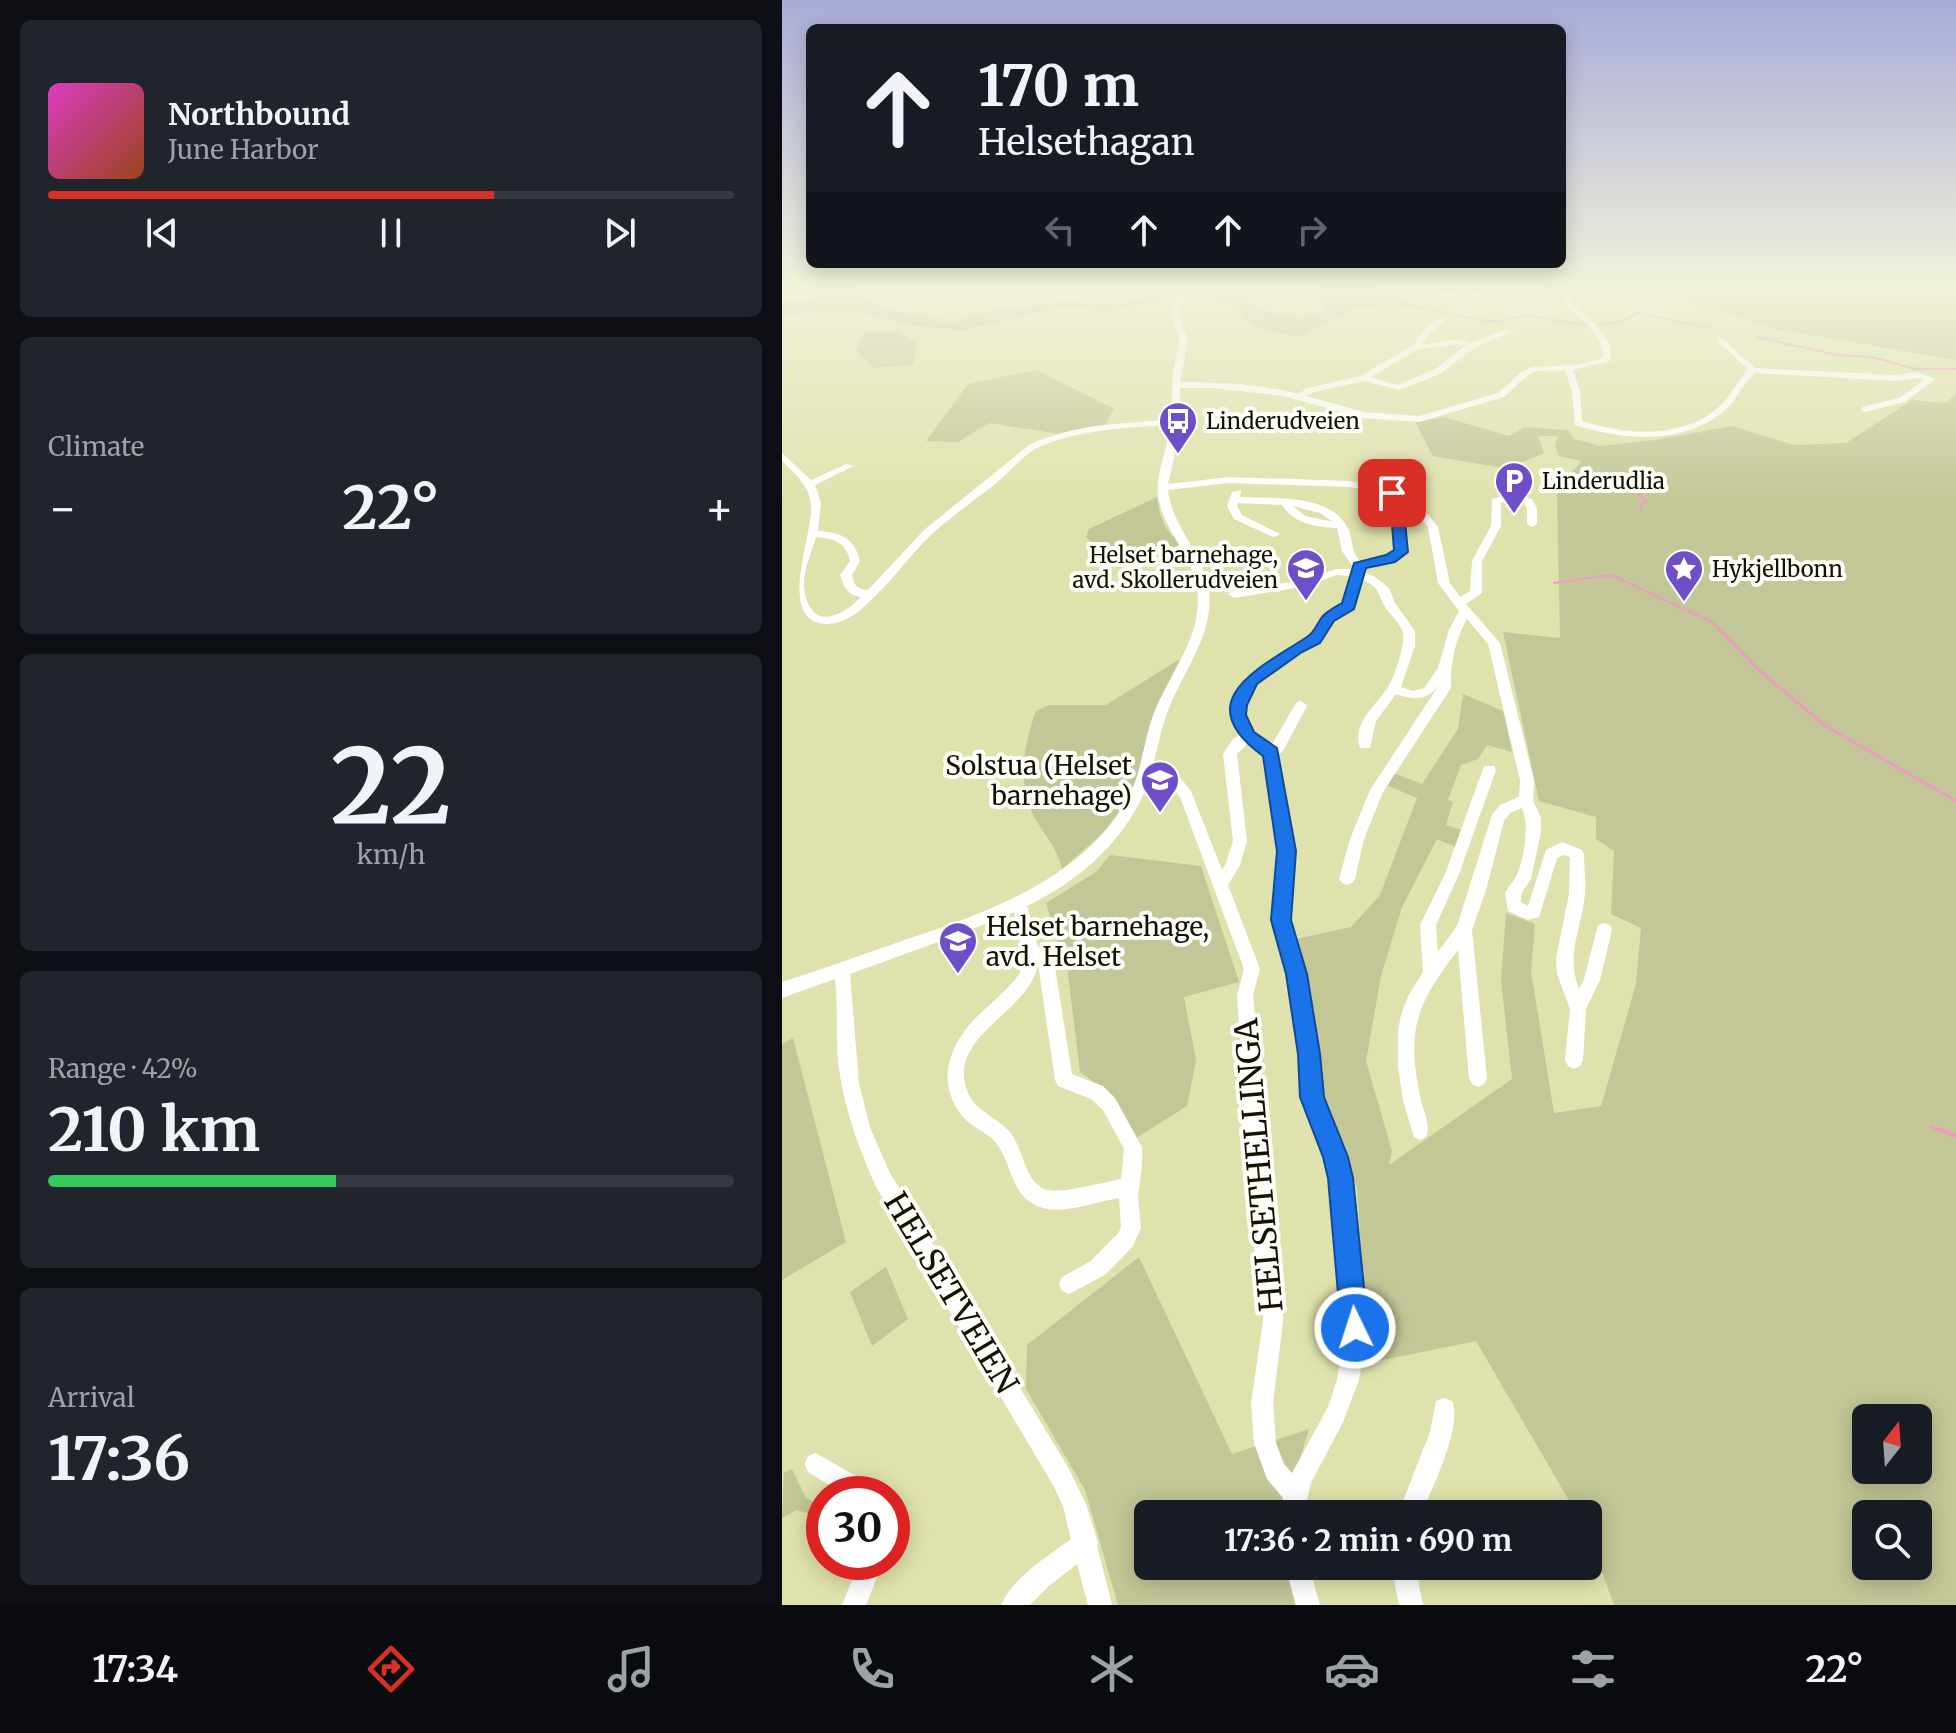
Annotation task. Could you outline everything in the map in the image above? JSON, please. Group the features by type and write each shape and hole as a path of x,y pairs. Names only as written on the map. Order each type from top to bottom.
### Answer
{"street":[{"path":"782,990 958,928 1019,903 1068,875 1114,831 1133,803 1147,768 1159,717 1203,619 1205,597 1199,571 1170,516 1162,488 1175,422 1181,359"},
{"path":"1301,396 1311,390 1364,378 1396,359"},
{"path":"1364,378 1397,388 1437,372 1454,359"},
{"path":"1176,385 1225,386 1301,396 1364,415 1419,419 1501,395 1534,369 1568,368 1604,359"},
{"path":"1742,359 1753,370"},
{"path":"1568,368 1576,391 1578,423 1655,433 1704,424 1736,395 1740,380 1753,370 1896,378 1917,375 1931,379 1902,400 1865,409"},
{"path":"782,456 810,484 816,513 814,534 796,570 804,608 814,618 825,621 839,619 868,594 922,537 1033,447 1057,437 1094,430 1175,422"},
{"path":"810,484 849,466"},
{"path":"1162,488 1240,480 1349,484 1385,490 1404,497 1427,516 1433,527 1444,583 1494,643 1499,655 1527,780 1526,800 1534,818 1534,832 1523,879 1511,901 1517,910 1534,912 1551,854 1562,848 1577,854 1577,894 1564,958 1565,974 1578,1009"},
{"path":"1240,480 1233,509 1238,517 1275,534"},
{"path":"1234,594 1307,583 1336,572 1390,559 1401,552 1398,512 1383,494 1385,490"},
{"path":"1347,879 1357,839 1371,804 1445,688 1444,669 1462,607 1476,593 1477,561 1496,526 1496,501 1509,497 1525,499 1532,508 1532,524"},
{"path":"1234,500 1286,503 1290,511 1307,520 1340,525 1347,555 1357,569 1380,584 1389,604 1409,631 1409,646 1394,689 1370,718 1364,735 1365,745"},
{"path":"814,534 843,538 854,549 855,561 846,575 849,587 857,593 868,594"},
{"path":"1301,706 1278,747 1271,753 1248,736 1237,715 1238,705 1251,680 1296,648 1315,639 1329,618 1349,606 1357,569"},
{"path":"1394,689 1413,695 1428,691 1444,669"},
{"path":"1221,883 1233,865 1240,841 1230,754 1238,742 1248,736"},
{"name":"HELSETHELLINGA","path":"1271,753 1287,851 1281,920 1292,956 1309,1054 1312,1097 1336,1157 1340,1178 1355,1328 1348,1379 1341,1403 1332,1426 1301,1474 1293,1500"},
{"name":"HELSETHELLINGA","path":"1147,768 1169,774 1182,787 1252,969 1245,995 1251,1068 1248,1102 1266,1266 1273,1299 1273,1322 1262,1403 1265,1443 1275,1471 1294,1493"},
{"path":"1431,976 1428,925 1452,874 1489,770"},
{"path":"1420,1131 1414,1111 1407,1047 1413,1003 1464,930 1497,819 1505,809 1526,800"},
{"path":"1019,903 1029,954 1029,973 1023,983 988,1015 956,1065 956,1084 969,1114 1005,1139 1024,1186 1031,1195 1053,1201 1129,1187"},
{"path":"1464,930 1478,1078"},
{"path":"1574,1060 1578,1009 1592,980 1604,930"},
{"path":"1029,954 1045,955 1064,1080 1097,1092 1109,1104 1133,1147 1129,1187 1131,1228 1126,1239 1098,1268 1069,1284"},
{"name":"HELSETVEIEN","path":"841,970 846,1069 853,1109 866,1146 883,1180 1061,1477 1074,1504 1086,1543 1100,1605"},
{"path":"1415,1500 1441,1432 1444,1409"},
{"path":"816,1464 836,1476"},
{"path":"1013,1605 1040,1577 1086,1543"},
{"path":"854,1605 864,1580"},
{"path":"1301,1580 1308,1605"},
{"path":"1406,1580 1411,1605"}],"green space":[{"path":"864,359 914,359 913,365 874,368"},
{"path":"1037,370 1114,409 1105,425 1060,434 989,423 958,442 926,441 968,384"},
{"path":"1956,394 1956,1605 1614,1605 1602,1572 1602,1500 1569,1500 1476,1341 1368,1363 1357,1187 1324,1118 1296,939 1351,927 1380,895 1417,798 1386,785 1393,773 1422,784 1458,729 1463,694 1503,711 1512,752 1487,745 1478,759 1461,765 1448,800 1453,802 1446,825 1464,831 1458,848 1437,839 1402,907 1381,976 1366,1061 1392,1151 1389,1165 1512,1079 1501,979 1506,913 1535,924 1531,971 1554,1113 1601,1106 1636,984 1641,928 1611,914 1614,851 1596,839 1596,817 1539,801 1503,632 1560,638 1557,491 1581,461 1559,456 1555,445 1558,436 1538,436 1544,453 1522,462 1514,470 1433,456 1415,422 1444,417 1509,436 1524,427 1568,430 1574,439 1600,446 1732,426 1794,445 1846,443 1912,400 1945,403"},
{"path":"1157,497 1163,522 1179,542 1178,546 1150,558 1130,562 1111,557 1086,537 1089,529"},
{"path":"1180,659 1154,713 1138,775 1126,802 1104,832 1062,869 1056,852 1030,808 1024,784 1026,747 1036,711 1049,705 1106,705"},
{"path":"1110,855 1201,866 1239,982 1184,997 1196,1060 1187,1106 1136,1138 1113,1096 1080,1072 1065,950 1060,949 1046,903 1096,872"},
{"path":"793,1038 846,1242 782,1280 782,1044"},
{"path":"1139,1257 1232,1454 1309,1429 1287,1500 1134,1500 1134,1580 1290,1580 1295,1605 1118,1605 1085,1490 1026,1389 1027,1345"},
{"path":"886,1267 908,1319 872,1346 850,1292"},
{"path":"792,1469 806,1498 806,1513 797,1510 782,1518 784,1473"}],"waterway":[{"path":"1878,359 1916,369 1956,369"},
{"path":"1580,478 1607,481 1632,490 1647,502 1641,505 1641,510"},
{"path":"1554,583 1611,575 1712,622 1720,630"},
{"path":"1720,630 1758,669 1824,725 1956,801"},
{"path":"1932,1127 1956,1136"}],"place":[{"name":"Linderudveien","path":"1178,455"},
{"name":"Linderudlia","path":"1514,515"},
{"name":"Helset barnehage, avd. Skollerudveien","path":"1306,602"},
{"name":"Hykjellbonn","path":"1684,603"},
{"name":"Solstua (Helset barnehage)","path":"1160,814"},
{"name":"Helset barnehage, avd. Helset","path":"958,975"}],"route":[{"path":"1355,1328 1340,1178 1336,1157 1317,1117 1312,1097 1309,1054 1296,974 1281,920 1287,851 1278,789 1271,753 1248,736 1237,715 1238,705 1251,680 1296,648 1315,639 1329,618 1349,606 1359,566 1390,559 1401,552 1403,546 1398,512 1383,494 1385,490 1392,493"}]}
